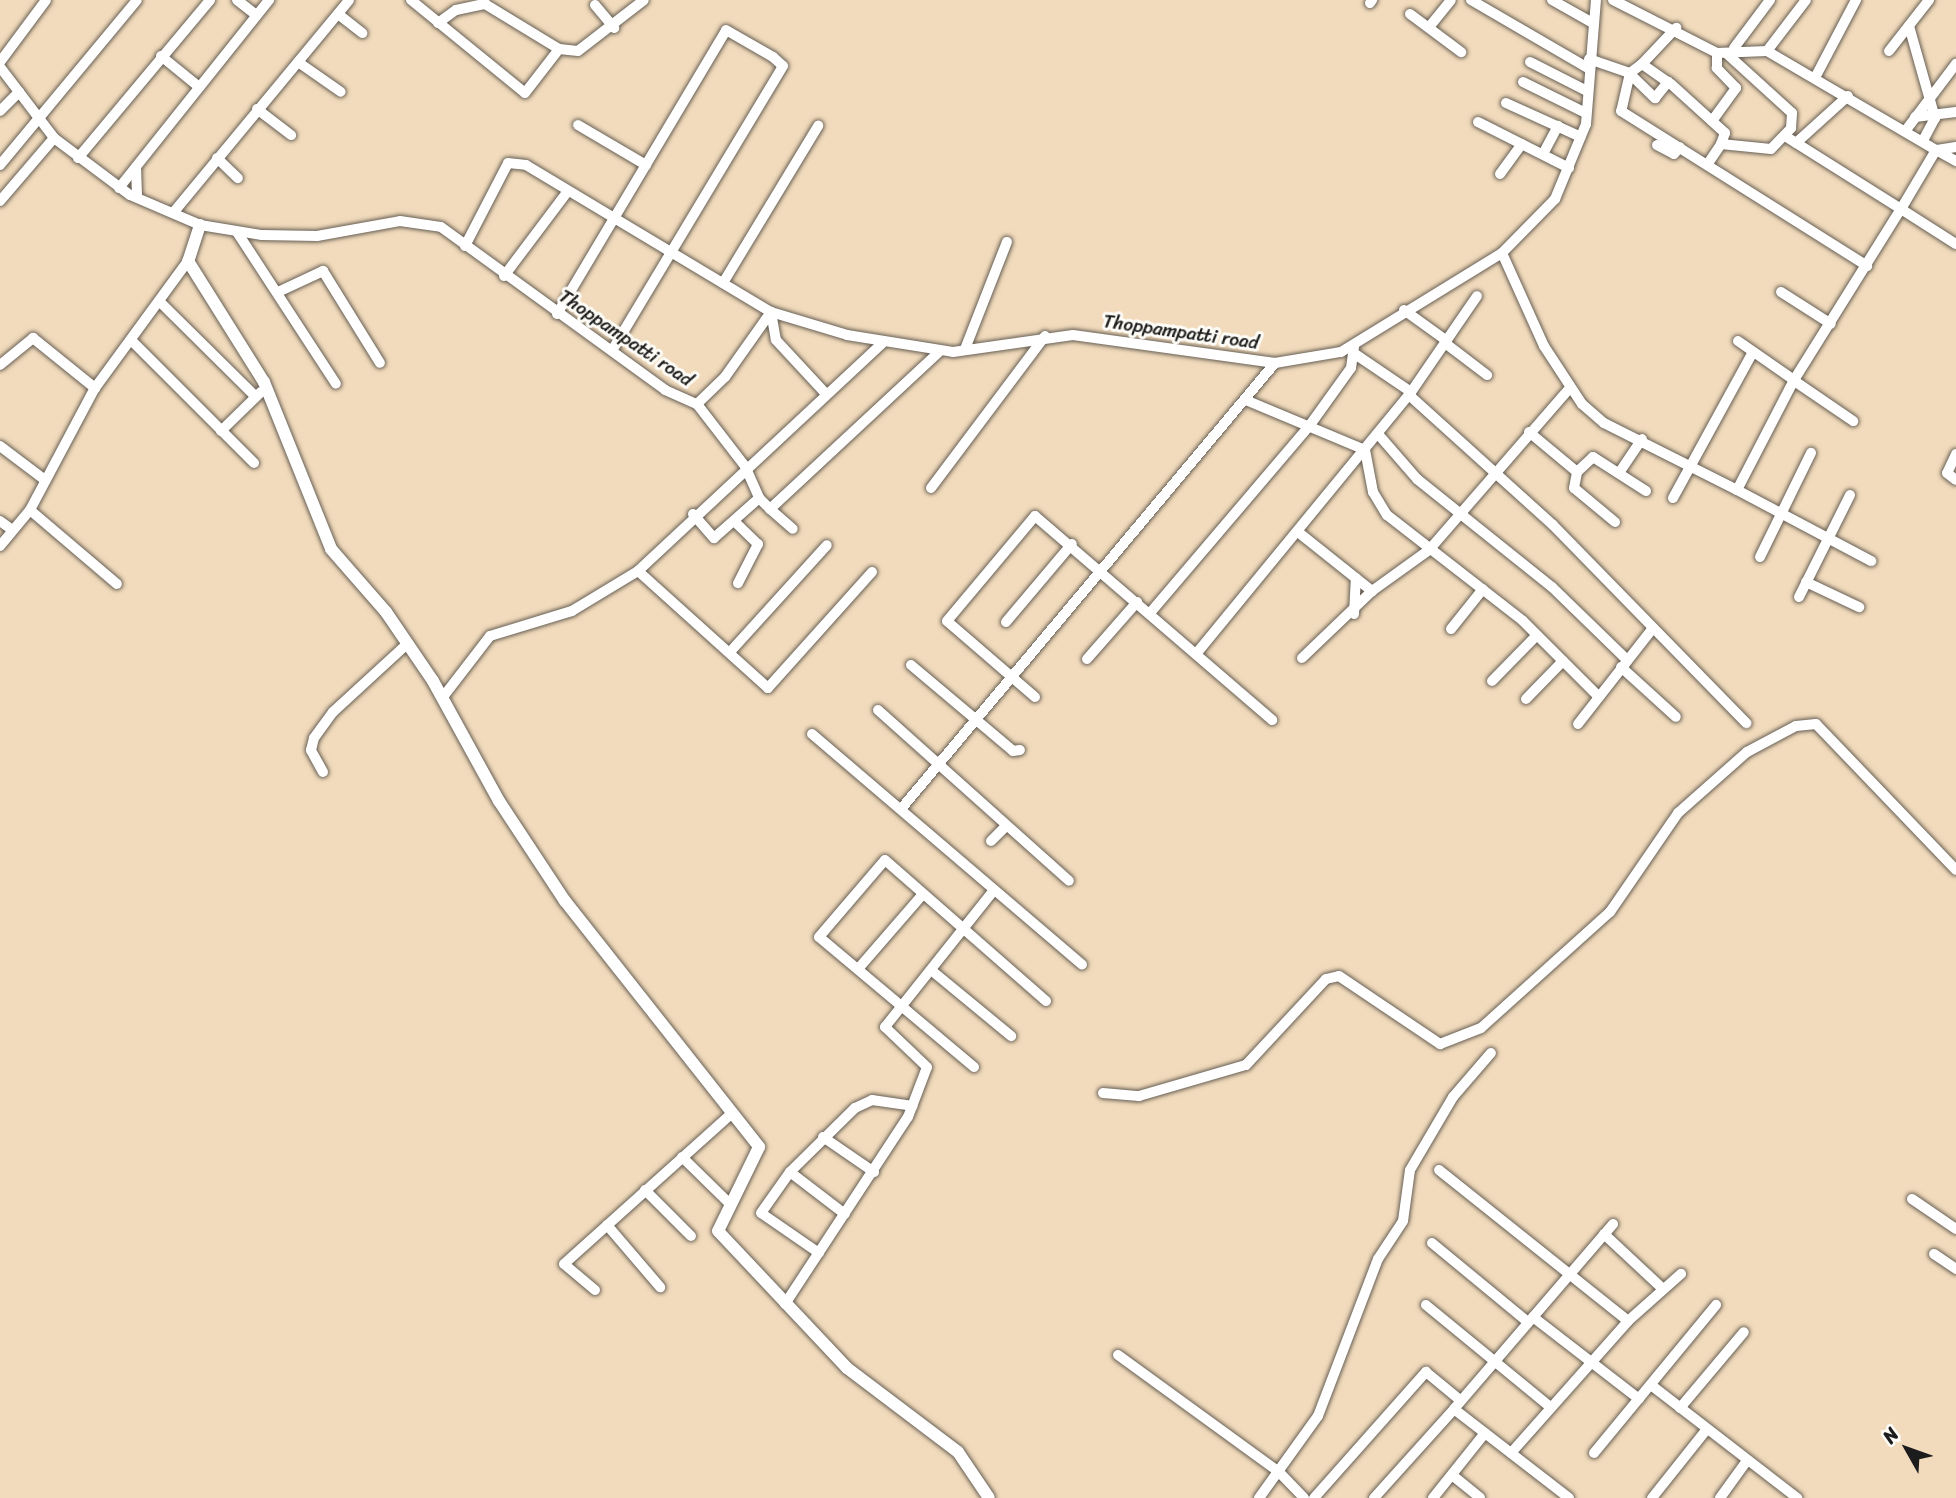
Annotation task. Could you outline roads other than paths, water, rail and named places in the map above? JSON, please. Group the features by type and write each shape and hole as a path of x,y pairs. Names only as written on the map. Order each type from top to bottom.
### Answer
{"street":[{"path":"0,65 46,0"},
{"path":"0,165 39,121 136,0"},
{"path":"78,158 210,0"},
{"path":"237,0 256,15"},
{"path":"119,188 269,0"},
{"path":"173,212 349,0"},
{"path":"411,0 525,93 559,49"},
{"path":"438,23 456,10 485,4 559,49 578,51 614,28 644,0"},
{"path":"1430,26 1451,0"},
{"path":"1471,0 1589,64 1630,74 1655,98 1668,82"},
{"path":"1552,0 1591,22"},
{"name":"Thoppampatti road","path":"0,65 54,138 119,188 137,197 200,225 237,232 317,236 400,221 441,227 504,276 665,390 697,404 725,377 771,312 884,342 941,350 965,349 1045,336 1275,363 1323,358 1355,350 1404,310 1502,253 1533,227 1569,167 1581,136 1586,113 1591,22 1596,0"},
{"path":"1613,0 1726,51 1791,113 1785,136 1771,149 1721,144"},
{"path":"1712,121 1736,88 1717,68 1726,51 1770,0"},
{"path":"1767,51 1806,0"},
{"path":"1817,74 1856,0"},
{"path":"1889,51 1930,0"},
{"path":"595,5 614,28"},
{"path":"338,14 362,33"},
{"path":"1410,14 1430,26 1461,52"},
{"path":"1909,26 1935,114 1923,141"},
{"path":"1676,28 1630,74 1621,111 1709,162 1867,266"},
{"path":"557,314 726,30 783,66 612,351"},
{"path":"1726,51 1767,51 1817,74 1848,96 1956,161"},
{"path":"161,56 199,87"},
{"path":"298,62 341,92"},
{"path":"1530,62 1587,91"},
{"path":"1642,64 1668,82 1726,133 1709,162"},
{"path":"1906,130 1956,64"},
{"path":"1523,82 1586,113"},
{"path":"0,111 19,92"},
{"path":"1796,143 1848,96"},
{"path":"1506,103 1581,136"},
{"path":"257,109 291,135"},
{"path":"1915,117 1956,112"},
{"path":"1478,122 1569,167"},
{"path":"578,125 646,165"},
{"path":"723,283 818,126"},
{"path":"1543,154 1558,126"},
{"path":"1785,136 1956,244"},
{"path":"0,201 54,138"},
{"path":"1500,174 1522,144"},
{"path":"1657,145 1674,154 1680,147"},
{"path":"1936,150 1956,147"},
{"path":"1737,490 1793,380 1831,324 1936,150"},
{"path":"217,158 238,178"},
{"path":"466,246 508,163 526,165 771,312 776,340 826,394"},
{"path":"136,167 137,197"},
{"path":"504,276 568,191"},
{"path":"0,546 11,529 30,510 95,388 188,261 200,225"},
{"path":"237,232 336,384"},
{"path":"965,349 1007,242"},
{"path":"1502,253 1568,390 1604,423 1688,462 1871,561"},
{"path":"188,261 261,392 331,549 407,644 443,697 499,801 565,901 759,1147 718,1231 847,1368 958,1452 989,1498"},
{"path":"278,292 323,271 380,363"},
{"path":"1782,292 1831,324"},
{"path":"1196,654 1410,394 1477,296"},
{"path":"159,301 261,392"},
{"path":"1404,310 1487,375"},
{"path":"932,488 1045,336"},
{"path":"0,365 33,338 95,388"},
{"path":"131,340 254,463"},
{"path":"1738,341 1853,421"},
{"path":"443,697 490,636 572,611 638,570 693,514 884,342"},
{"path":"770,509 941,350"},
{"path":"1150,613 1310,425 1355,350 1410,394 1493,475 1553,525 1746,723"},
{"path":"1673,498 1688,462 1753,352"},
{"path":"901,808 1248,401 1275,363"},
{"path":"1301,658 1353,614 1372,591 1429,550 1568,390"},
{"path":"221,431 261,392"},
{"path":"1248,401 1366,450"},
{"path":"697,404 745,467 759,498 793,529"},
{"path":"1529,432 1577,472"},
{"path":"1378,434 1458,514 1552,587 1676,717"},
{"path":"1619,473 1642,439"},
{"path":"0,446 45,480"},
{"path":"1366,450 1373,492 1387,515 1483,589 1537,635 1599,697"},
{"path":"1760,557 1779,513 1811,453"},
{"path":"1956,454 1947,468 1956,480"},
{"path":"1615,522 1574,488 1577,472 1593,457 1646,491"},
{"path":"1799,597 1850,495"},
{"path":"693,514 715,538 759,498"},
{"path":"30,510 117,584"},
{"path":"1035,697 947,621 1035,516 1104,569 1137,602 1272,720"},
{"path":"0,521 11,529"},
{"path":"734,522 758,544 738,583"},
{"path":"1298,532 1372,591"},
{"path":"1006,622 1072,544"},
{"path":"730,652 827,545"},
{"path":"638,570 768,688 872,572"},
{"path":"1353,614 1356,578"},
{"path":"1806,582 1859,607"},
{"path":"1451,629 1483,589"},
{"path":"1087,659 1137,602"},
{"path":"1578,724 1653,628"},
{"path":"1492,681 1537,635"},
{"path":"323,772 311,750 314,738 332,712 407,644"},
{"path":"1526,699 1563,661"},
{"path":"911,665 977,720 1020,750"},
{"path":"878,710 1005,827 1069,881"},
{"path":"1103,1093 1139,1096 1246,1065 1325,979 1339,976 1440,1044 1481,1028 1610,912 1678,813 1747,752 1796,726 1816,724 1956,870"},
{"path":"812,733 1082,965"},
{"path":"991,841 1005,827"},
{"path":"974,1067 819,937 839,909 885,860 963,932 1046,1001"},
{"path":"785,1304 874,1172 913,1106 927,1067 885,1027 994,890"},
{"path":"858,969 922,895"},
{"path":"931,970 1011,1036"},
{"path":"1259,1498 1318,1416 1378,1259 1403,1221 1410,1170 1453,1097 1491,1053"},
{"path":"819,1253 761,1213 790,1172 823,1137 872,1100 913,1106"},
{"path":"595,1290 564,1264 732,1113"},
{"path":"823,1137 874,1172"},
{"path":"682,1157 731,1205"},
{"path":"1439,1170 1572,1272 1628,1321"},
{"path":"790,1172 845,1214"},
{"path":"645,1190 691,1236"},
{"path":"1912,1199 1956,1229"},
{"path":"1374,1498 1613,1224"},
{"path":"607,1225 660,1287"},
{"path":"1604,1234 1663,1289"},
{"path":"1432,1243 1639,1399"},
{"path":"1934,1254 1956,1269"},
{"path":"1511,1453 1628,1321 1681,1274"},
{"path":"1426,1305 1550,1407"},
{"path":"1594,1453 1716,1305"},
{"path":"1680,1408 1744,1332"},
{"path":"1118,1355 1279,1472 1304,1498"},
{"path":"1314,1498 1426,1372 1485,1433 1569,1498"},
{"path":"1651,1385 1746,1462 1797,1498"},
{"path":"1652,1498 1707,1429"},
{"path":"1433,1498 1485,1433"},
{"path":"1720,1498 1746,1462"},
{"path":"1452,1475 1480,1498"}]}
